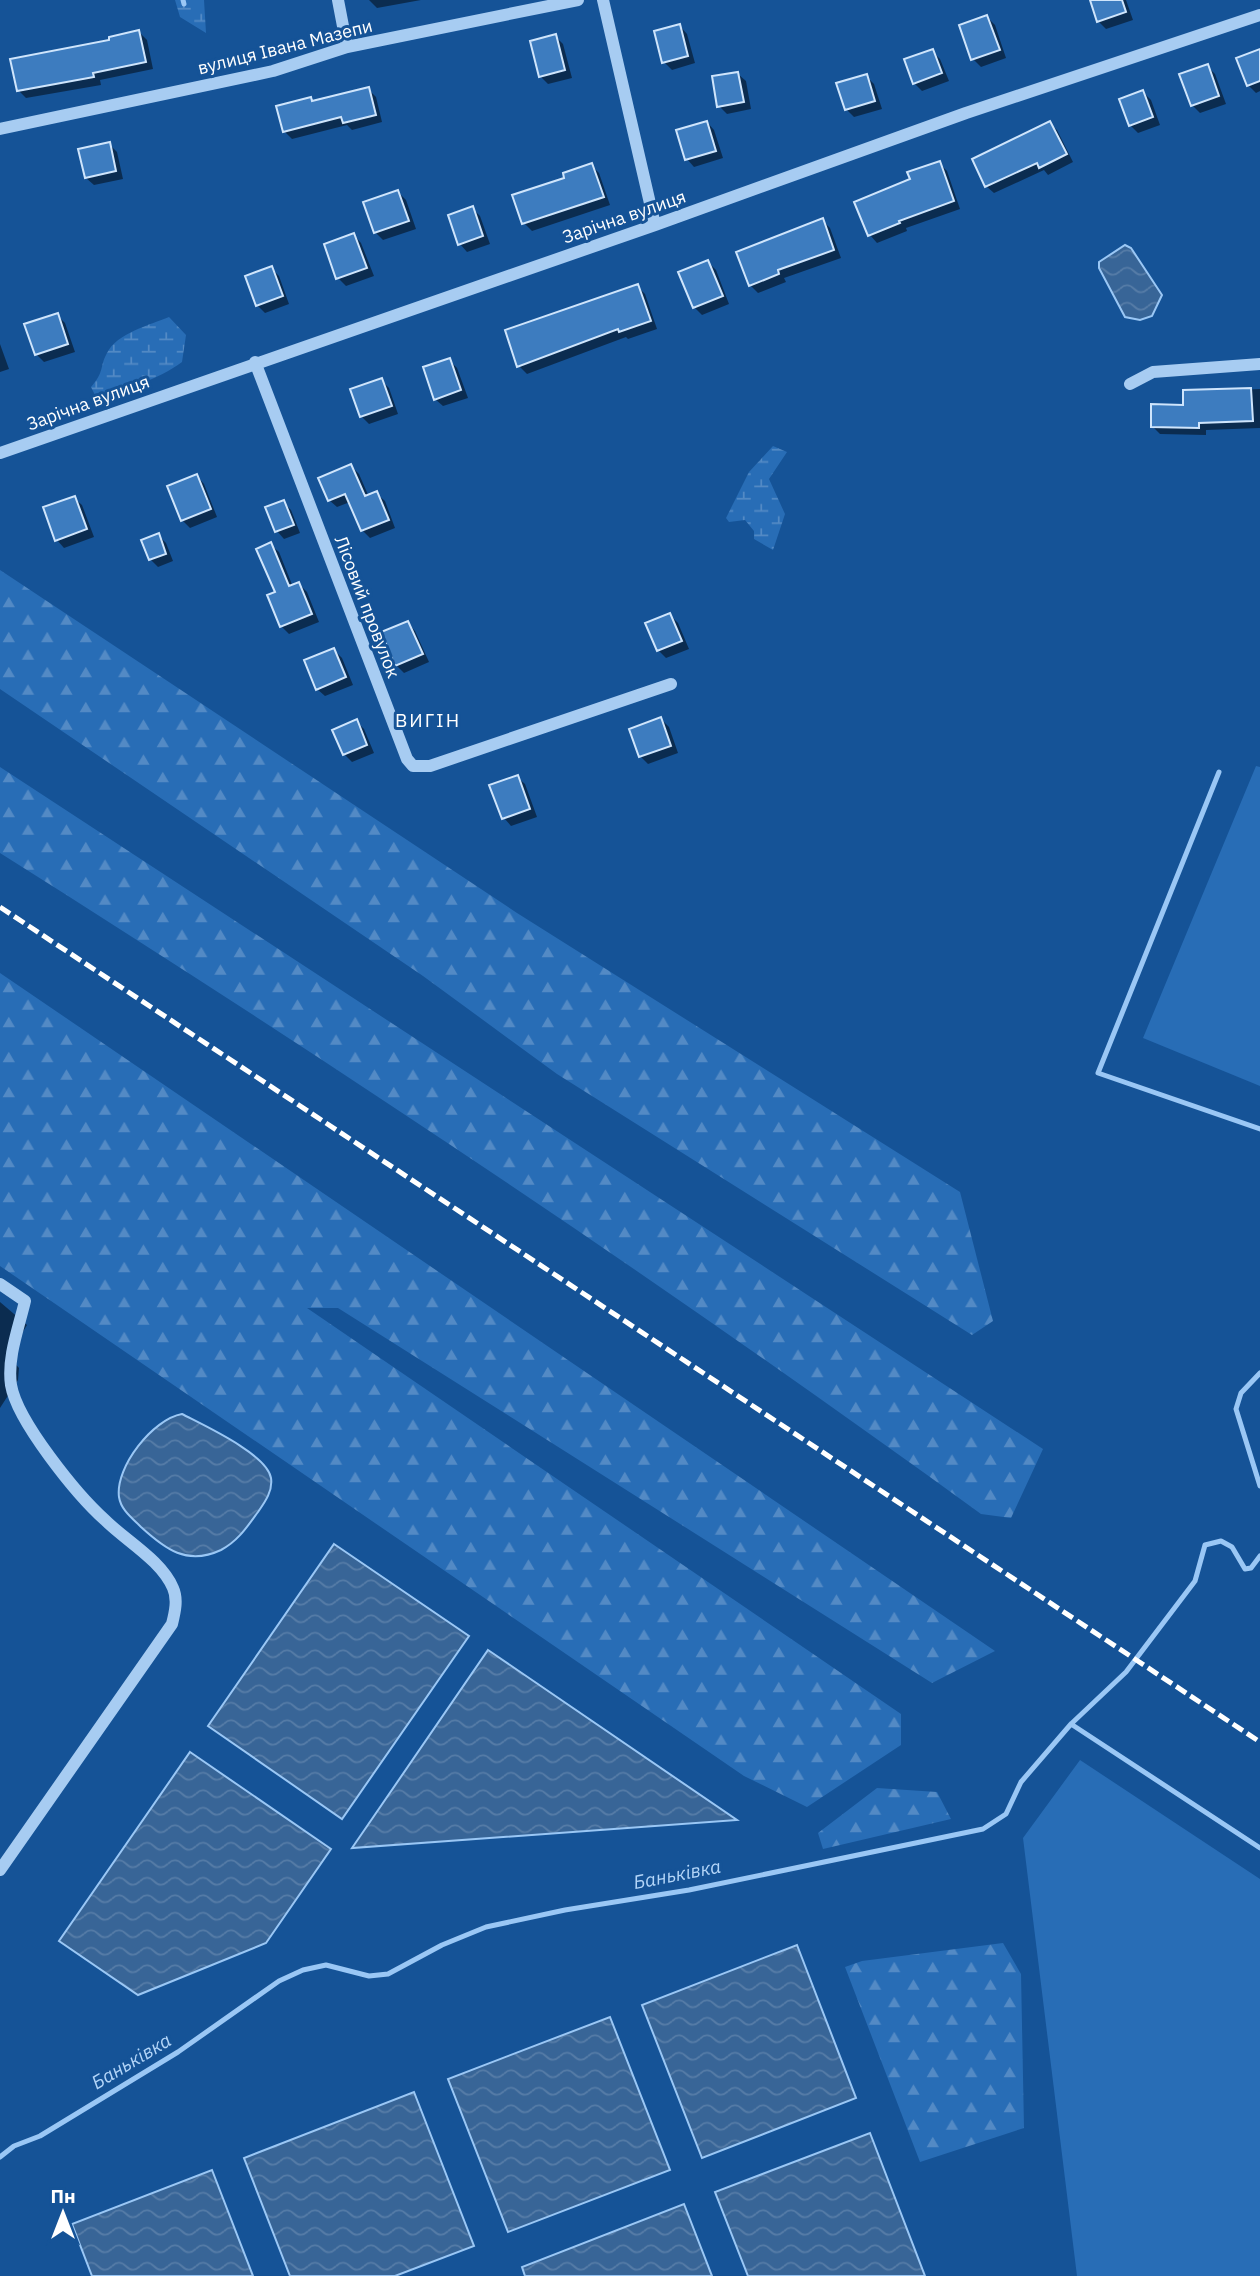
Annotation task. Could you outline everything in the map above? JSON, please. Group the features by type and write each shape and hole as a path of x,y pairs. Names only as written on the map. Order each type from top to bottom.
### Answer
{"street":[{"path":"338,0 347,47"},
{"name":"вулиця Івана Мазепи","path":"0,129 273,71 347,47 578,0"},
{"path":"603,0 655,225"},
{"name":"Зарічна вулиця","path":"0,453 255,362 655,225 966,113 1260,15"},
{"name":"Лісовий провулок","path":"255,362 402,746 413,766 430,766 671,684"},
{"path":"1130,384 1153,372 1260,365"},
{"path":"0,1284 25,1300 10,1363 11,1385 19,1410 60,1468 103,1519 167,1576 175,1590 176,1608 172,1624 0,1870"}],"green space":[{"path":"175,0 204,0 206,33 180,17"},
{"path":"169,317 186,335 182,362 152,379 96,397 91,387 112,346 135,330"},
{"path":"773,446 787,452 769,479 785,514 773,550 754,539 754,531 745,520 729,522 726,518 749,472"},
{"path":"0,570 517,913 960,1192 993,1321 972,1335 557,1074 423,976 0,689"},
{"path":"1256,766 1260,767 1260,1086 1143,1038"},
{"path":"0,767 1043,1449 1011,1518 981,1514 740,1342 496,1175 249,1012 0,853"},
{"path":"0,973 995,1651 932,1683 338,1308 307,1308 901,1714 901,1745 807,1807 744,1776 0,1266"},
{"path":"1080,1760 1260,1879 1260,2276 1077,2276 1023,1838"},
{"path":"877,1788 937,1792 951,1819 823,1849 818,1833"},
{"path":"1003,1943 1021,1974 1024,2128 920,2162 845,1967 862,1961"}],"water":[{"path":"1125,245 1131,248 1162,295 1152,316 1140,320 1125,317 1099,268 1099,262"},
{"path":"182,1414 247,1450 267,1469 271,1478 270,1492 266,1500 242,1533 221,1550 209,1555 187,1556 168,1548 127,1513 119,1497 123,1472 138,1446 159,1425"},
{"path":"334,1544 469,1636 342,1819 208,1726"},
{"path":"488,1650 737,1820 352,1848"},
{"path":"190,1752 331,1849 266,1943 138,1995 59,1941"},
{"path":"797,1945 856,2098 702,2158 642,2005"},
{"path":"610,2017 670,2170 508,2232 448,2079"},
{"path":"414,2092 474,2246 395,2276 290,2276 244,2158"},
{"path":"870,2133 925,2276 748,2276 715,2192"},
{"path":"212,2170 253,2276 92,2276 72,2224"},
{"path":"684,2204 712,2276 525,2276 522,2267"}],"building":[{"path":"1090,0 1122,0 1126,12 1097,22"},
{"path":"987,15 1000,50 971,60 959,25"},
{"path":"680,24 688,56 662,63 654,31"},
{"path":"139,30 146,62 93,73 94,77 17,91 10,59 109,40 109,37"},
{"path":"556,34 565,70 539,77 530,41"},
{"path":"933,49 942,73 913,84 904,59"},
{"path":"1260,49 1260,81 1247,86 1236,58"},
{"path":"1208,64 1219,96 1191,106 1179,74"},
{"path":"738,72 744,102 717,107 712,76"},
{"path":"867,74 875,101 845,110 836,83"},
{"path":"369,87 376,115 343,123 341,117 283,132 276,106 311,97 312,101"},
{"path":"1143,90 1153,117 1129,126 1119,99"},
{"path":"707,121 716,151 685,160 676,130"},
{"path":"1050,121 1067,154 1039,168 1037,163 985,187 972,159"},
{"path":"110,142 116,171 85,178 78,149"},
{"path":"940,161 954,201 899,221 900,223 868,236 854,202 910,179 907,172"},
{"path":"592,163 604,197 522,224 512,195 564,178 563,173"},
{"path":"398,190 409,221 374,233 363,202"},
{"path":"473,206 483,236 458,245 448,215"},
{"path":"823,218 834,250 778,270 779,274 749,286 736,252"},
{"path":"354,233 367,268 336,279 324,244"},
{"path":"708,260 723,296 693,308 678,272"},
{"path":"272,266 283,296 256,306 245,276"},
{"path":"638,284 651,321 619,332 618,329 517,367 505,330"},
{"path":"58,313 68,344 35,355 24,324"},
{"path":"450,358 461,390 434,400 423,367"},
{"path":"382,378 392,406 360,417 350,389"},
{"path":"1251,388 1253,421 1199,423 1199,428 1151,427 1151,404 1183,405 1183,390"},
{"path":"351,464 365,496 377,491 389,520 361,531 345,494 328,501 318,478"},
{"path":"197,474 211,509 181,521 167,486"},
{"path":"75,496 87,529 55,541 43,507"},
{"path":"284,500 294,525 275,532 265,507"},
{"path":"159,533 166,554 149,560 141,540"},
{"path":"271,542 289,586 299,582 312,614 280,627 267,595 275,592 256,549"},
{"path":"670,613 682,641 657,651 645,623"},
{"path":"408,621 423,654 395,666 381,632"},
{"path":"334,648 346,677 316,690 304,660"},
{"path":"661,717 671,746 639,757 629,729"},
{"path":"357,719 367,745 343,755 332,730"},
{"path":"518,775 530,809 502,819 489,785"}],"waterway":[{"path":"183,0 184,4"},
{"path":"1219,772 1098,1073 1260,1129"},
{"name":"Баньківка","path":"1260,1373 1241,1393 1236,1409 1260,1486"},
{"name":"Баньківка","path":"0,2157 14,2146 40,2136 178,2052 279,1981 303,1970 326,1965 369,1976 388,1974 442,1945 486,1927 565,1910 689,1890 983,1829 1006,1814 1021,1782 1071,1724 1126,1672 1195,1581 1205,1545 1221,1541 1232,1547 1245,1569 1251,1568 1260,1556"},
{"path":"1071,1724 1260,1848"}],"railway":[{"path":"0,907 1260,1742"}],"district":[{"name":"ВИГІН","path":"428,720"}]}
